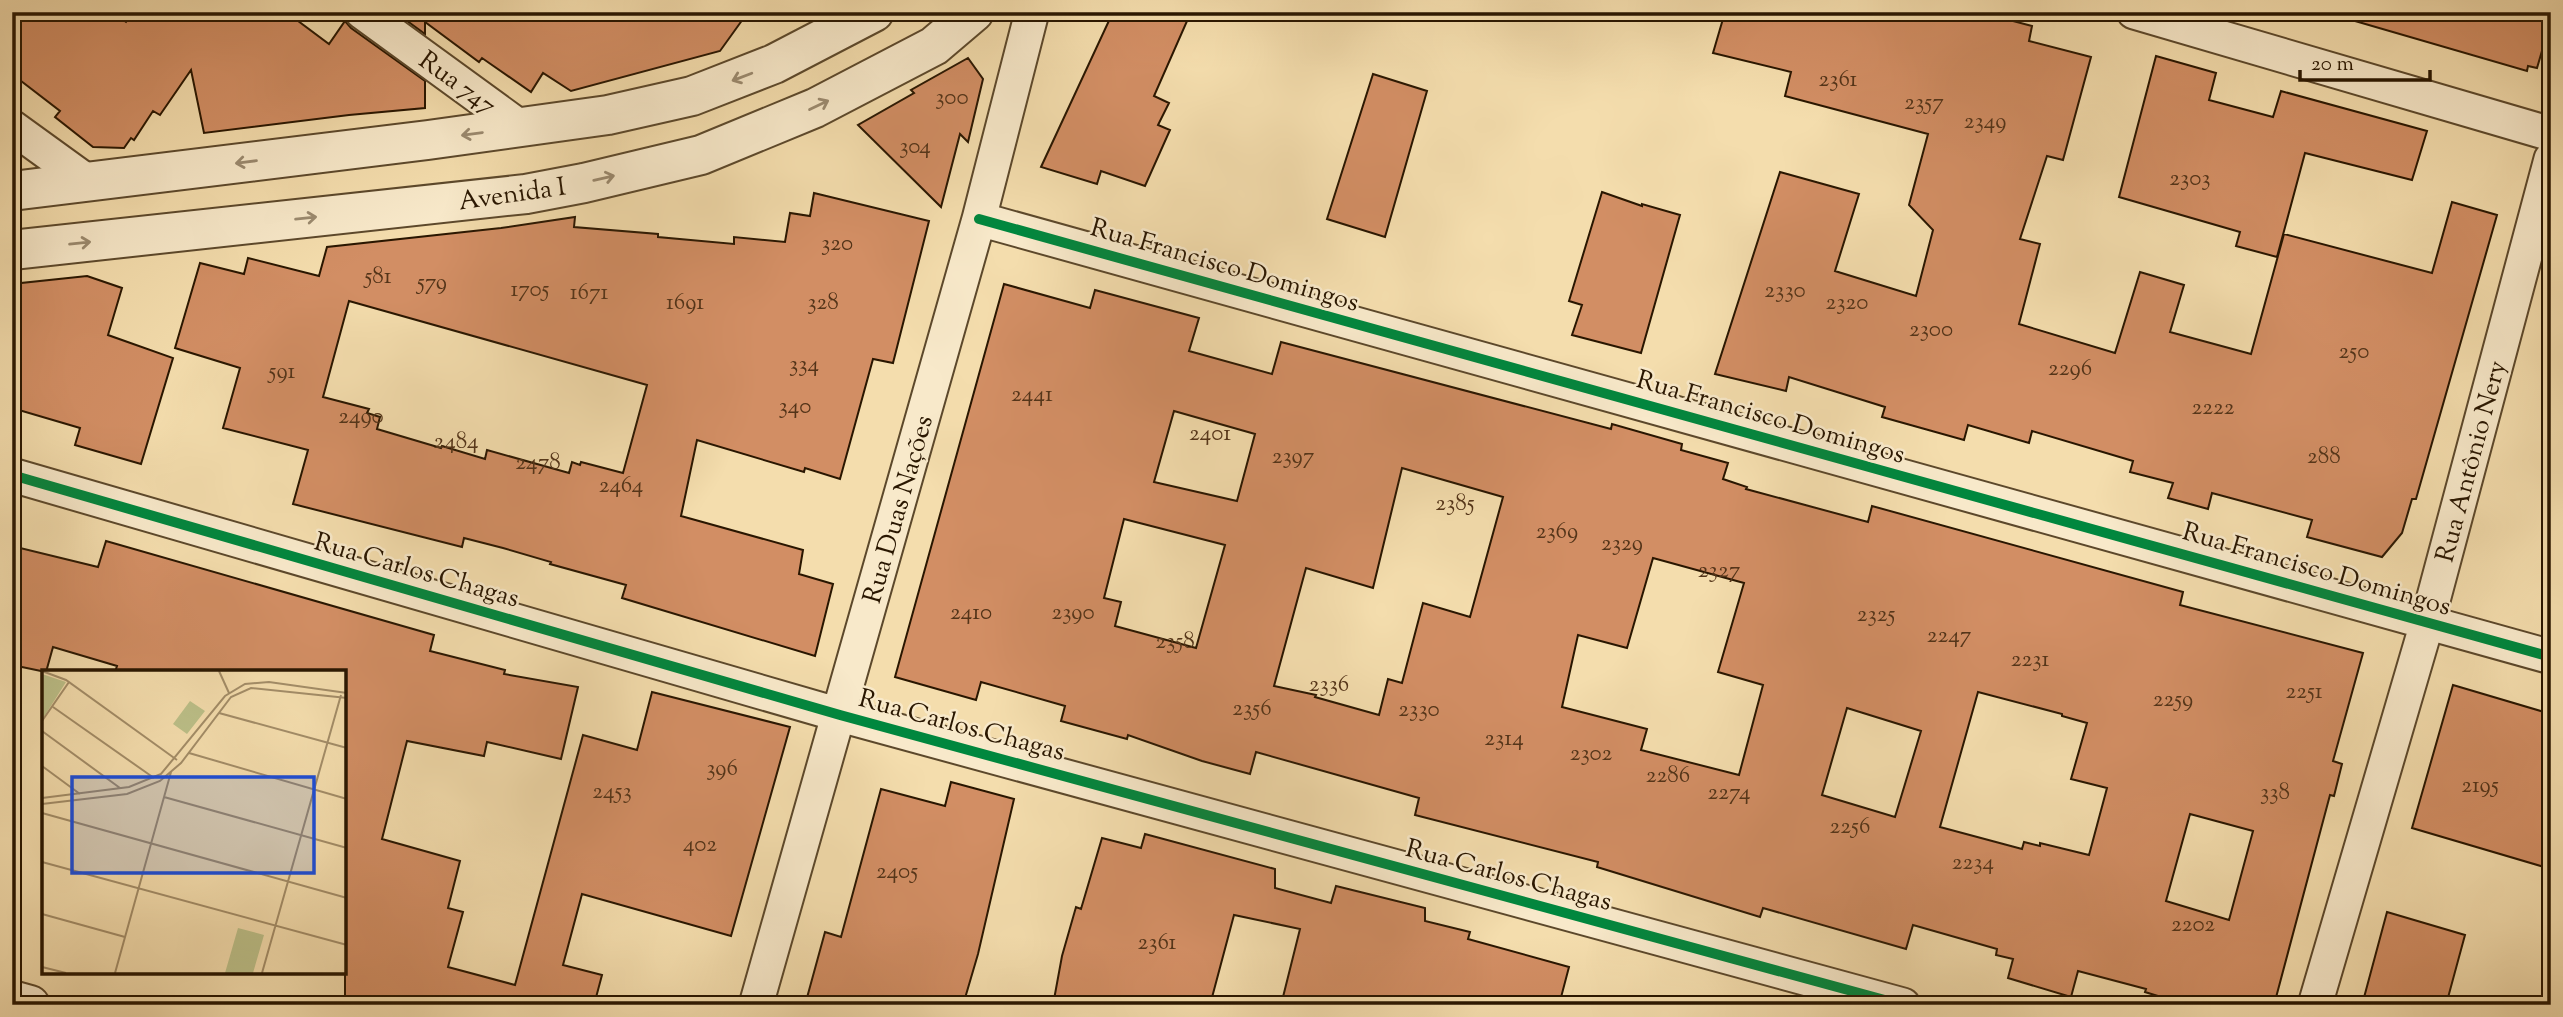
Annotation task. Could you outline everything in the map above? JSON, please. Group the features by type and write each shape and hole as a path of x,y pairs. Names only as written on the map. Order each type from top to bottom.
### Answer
{"street":[{"name":"Rua 747","path":"362,12 520,127"},
{"name":"Avenida I","path":"12,250 526,194 701,155 815,108 934,46 974,12"},
{"name":"Rua Duas Nações","path":"756,1005 979,219 1032,12"},
{"path":"2134,12 2551,134"},
{"path":"12,191 608,115 691,96 774,64 869,13"},
{"path":"12,127 88,182"},
{"name":"Rua Antônio Nery","path":"2315,1005 2427,623 2551,159"},
{"name":"Rua Francisco Domingos","path":"979,219 2551,657"},
{"name":"Rua Carlos Chagas","path":"12,475 840,715 1903,1005"},
{"path":"12,1000 30,1005"}],"building":[{"path":"12,12 112,12 126,22 134,12 286,12 329,44 345,21 425,81 425,108 204,133 191,70 160,115 153,111 134,140 131,138 124,148 93,147 55,117 60,111 12,74"},
{"path":"395,12 748,12 720,51 571,91 543,73 531,92 482,58 479,62 425,22 425,34"},
{"path":"1113,12 1191,12 1154,96 1169,103 1158,125 1170,130 1145,186 1101,171 1097,184 1041,167"},
{"path":"1725,12 1979,12 2032,26 2029,41 2091,57 2063,160 2047,156 2020,239 2040,244 2019,324 2115,353 2140,272 2184,285 2170,332 2251,354 2284,234 2432,273 2452,202 2497,215 2416,499 2412,499 2402,533 2382,557 2307,537 2312,520 2212,493 2208,509 2168,498 2173,483 2130,472 2133,461 2032,431 2029,443 1968,425 1964,440 1882,417 1885,407 1789,377 1786,391 1715,374 1780,172 1859,194 1835,271 1916,296 1933,230 1909,205 1928,134 1785,96 1791,72 1713,53"},
{"path":"2356,12 2551,12 2551,20 2537,68 2528,66 2527,71 2355,21"},
{"path":"2156,56 2216,73 2209,100 2273,117 2281,91 2427,131 2412,180 2305,153 2277,257 2236,246 2240,232 2119,197"},
{"path":"968,58 983,79 968,142 960,134 941,207 858,125 914,93 911,90"},
{"path":"1373,74 1427,91 1385,237 1327,219"},
{"path":"1602,192 1642,206 1680,215 1641,353 1572,335 1582,305 1569,301"},
{"path":"814,193 929,221 893,363 873,359 840,479 805,468 804,472 697,440 681,516 803,550 799,574 833,584 815,656 622,598 626,585 503,548 464,538 462,547 293,504 308,450 223,428 240,368 175,348 200,263 244,274 248,258 319,276 327,247 575,217 574,227 658,234 658,237 734,244 734,237 785,242 790,213 810,216","holes":["349,301 647,385 623,473 581,462 580,465 572,462 569,473 487,450 485,459 442,446 441,448 377,429 380,417 367,413 369,409 323,397"]},
{"path":"87,276 122,288 108,335 173,358 141,464 75,445 80,428 12,408 12,284"},
{"path":"1004,284 1090,308 1095,290 1199,318 1189,351 1272,374 1281,342 1611,429 1612,424 1682,444 1681,450 1728,463 1723,479 1747,487 1746,489 1868,522 1872,506 2183,592 2180,605 2363,653 2333,761 2342,764 2334,796 2330,795 2274,1005 2187,1005 2145,992 2146,989 2078,971 2071,997 2008,978 2013,959 1996,955 1997,949 1913,925 1906,949 1763,908 1760,917 1597,867 1598,862 1415,815 1419,798 1256,752 1250,774 1202,761 1128,735 1127,739 1061,721 1065,706 981,682 976,700 895,677","holes":["1174,411 1255,434 1237,501 1154,482","1402,468 1503,497 1470,617 1423,603 1402,683 1388,679 1379,715 1315,697 1316,695 1274,686 1306,568 1373,588","1124,519 1225,545 1196,648 1115,626 1121,602 1104,598","1653,558 1744,583 1718,672 1763,685 1739,775 1641,750 1647,729 1562,707 1578,635 1627,648","1978,692 2087,723 2071,779 2107,788 2089,855 2040,843 2040,846 2024,842 2022,849 1940,827","1847,708 1921,731 1895,817 1822,795","2190,814 2253,831 2229,920 2166,901"]},
{"path":"106,541 434,635 430,651 505,670 504,674 578,687 561,759 487,742 484,756 407,741 382,839 460,861 448,908 463,912 448,967 515,985 583,735 637,750 652,692 790,727 731,936 582,894 563,965 602,975 594,1005 345,1005 346,670 116,670 117,666 53,647 47,670 12,665 12,546 98,567"},
{"path":"2453,685 2551,714 2551,869 2412,828"},
{"path":"951,782 1014,799 978,954 963,1005 805,1005 825,932 841,937 881,789 945,806"},
{"path":"1145,834 1275,869 1275,888 1331,903 1336,886 1425,908 1425,921 1470,932 1468,939 1569,967 1559,1005 1281,1005 1300,929 1234,915 1210,1005 1053,1005 1062,956 1076,907 1081,909 1102,838 1141,848"},
{"path":"2387,912 2465,935 2446,1005 2362,1005"}],"cycle path":[{"path":"979,219 2551,657"},
{"path":"12,475 840,715 1903,1005"}]}
